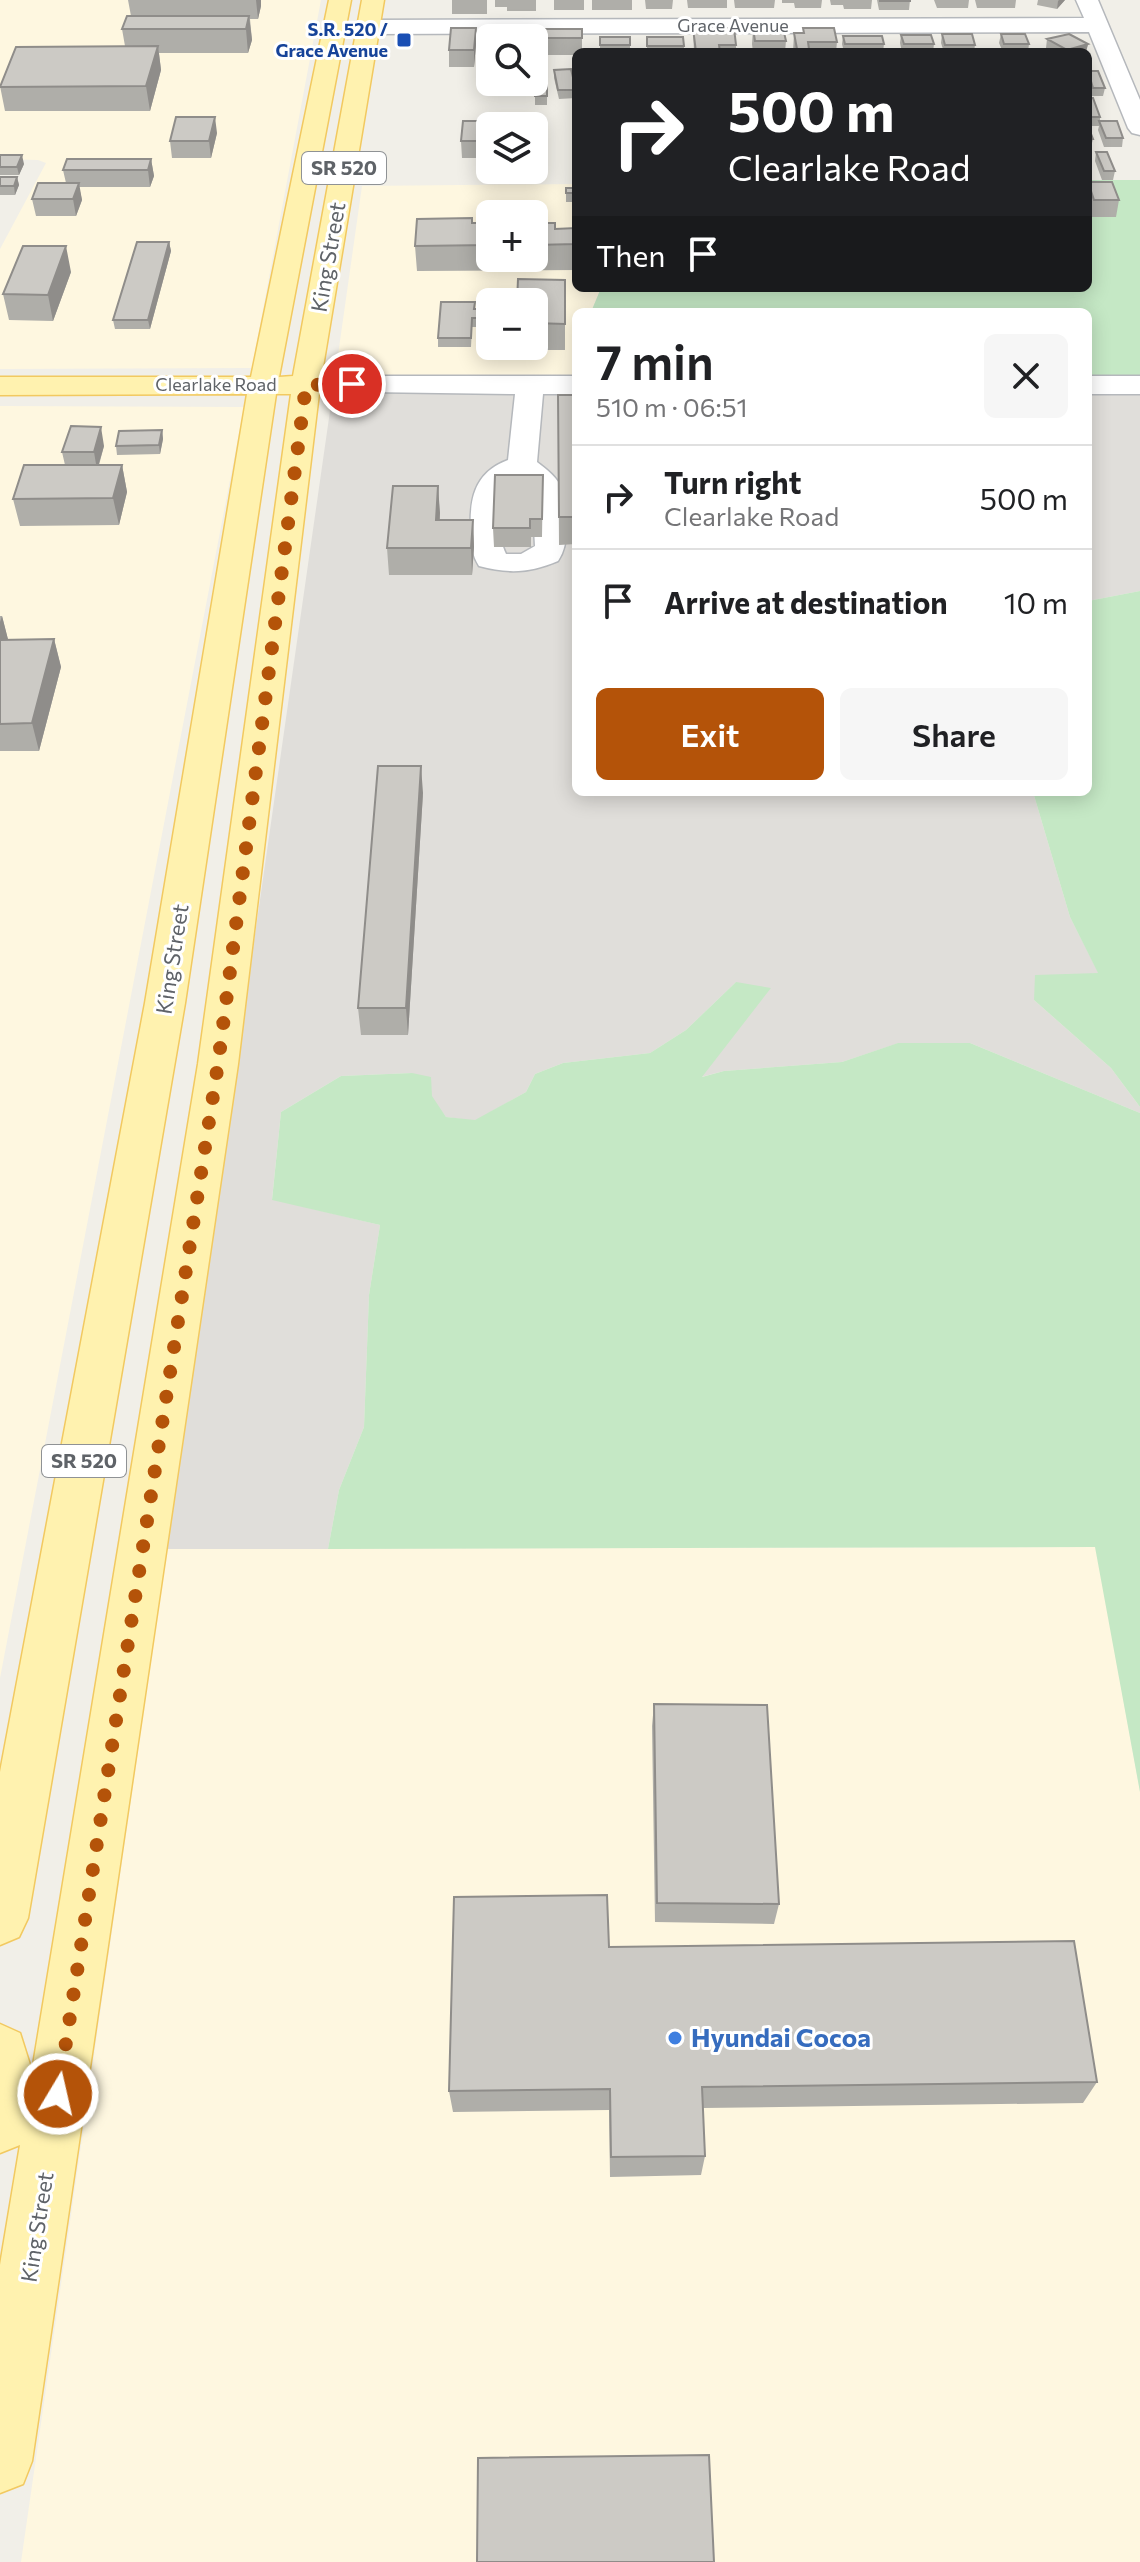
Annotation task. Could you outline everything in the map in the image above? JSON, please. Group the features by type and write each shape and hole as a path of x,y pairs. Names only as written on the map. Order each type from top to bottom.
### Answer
{"main road":[{"name":"King Street","path":"0,1918 165,1003 263,385 340,0"},
{"path":"356,0 349,43 366,39"},
{"name":"King Street","path":"0,2461 218,1064 306,385 373,0"},
{"name":"Clearlake Road","path":"0,386 306,385"},
{"path":"200,774 255,773"},
{"path":"158,1458 138,1408 189,1066 183,1029 165,1003"},
{"path":"0,2053 6,2087 0,2124"}],"street":[{"path":"1087,0 1140,128"},
{"name":"Grace Avenue","path":"366,39 1100,32 1128,39"},
{"name":"Clearlake Road","path":"306,385 572,385"},
{"path":"522,465 530,385"},
{"path":"1092,385 1140,385"}],"shaded area":[{"path":"0,0 321,0 252,368 0,369 0,249 46,163 0,159"},
{"path":"572,184 572,292 599,292 593,308 572,308 572,376 335,376 362,186"},
{"path":"333,390 572,390 572,796 1034,796 1070,917 1099,974 1073,975 1034,1000 1111,1068 1140,1107 1140,1113 970,1043 899,1043 842,1062 724,1071 701,1077 736,982 686,1030 650,1053 563,1063 535,1074 526,1092 475,1121 446,1117 412,1073 341,1076 281,1112 272,1199 380,1225 369,1295 364,1427 339,1490 328,1549 167,1549"},
{"path":"1092,391 1140,391 1140,591 1092,600"},
{"path":"0,406 244,407 0,1678"},
{"path":"1096,1547 1140,1792 1140,2562 21,2562 167,1549"}],"green space":[{"path":"1092,180 1140,180 1140,379 1092,379 1092,308 593,308 599,292 1092,292"},
{"path":"1140,591 1140,1107 1111,1068 1034,1000 1035,975 1098,973 1070,917 1034,796 1092,796 1092,600"},
{"path":"736,982 771,988 702,1077 724,1071 842,1062 898,1043 970,1043 1140,1113 1140,1792 1095,1547 328,1549 339,1490 364,1427 369,1295 380,1225 272,1200 281,1112 341,1076 412,1073 431,1077 432,1096 446,1117 475,1120 526,1092 535,1074 563,1063 650,1053 686,1030"}],"building":[{"path":"127,16 249,16 246,29 122,29"},
{"path":"451,28 476,28 474,50 449,50"},
{"path":"693,28 734,28 736,45 696,48"},
{"path":"753,28 783,28 786,41 755,41"},
{"path":"803,28 834,28 837,42 808,42 809,48 797,48 794,33 804,33"},
{"path":"548,29 582,29 582,38 548,38"},
{"path":"942,34 972,34 975,45 945,45"},
{"path":"1001,34 1025,34 1029,44 1004,44"},
{"path":"1069,34 1088,44 1063,48 1047,39"},
{"path":"901,35 931,35 934,44 904,44"},
{"path":"843,36 882,36 884,44 845,44"},
{"path":"600,37 630,37 630,45 600,45"},
{"path":"647,37 683,37 684,46 647,46"},
{"path":"158,46 146,86 0,87 16,47"},
{"path":"571,69 572,90 558,90 554,70"},
{"path":"1092,71 1098,71 1105,88 1093,88"},
{"path":"1092,98 1093,98 1100,117 1092,117"},
{"path":"176,117 215,117 209,141 170,141"},
{"path":"463,121 476,121 476,141 461,141"},
{"path":"1099,121 1117,121 1123,138 1106,138"},
{"path":"1096,152 1107,152 1115,171 1104,171"},
{"path":"0,155 22,155 17,167 0,167"},
{"path":"67,159 151,159 148,170 63,170"},
{"path":"0,177 17,177 14,186 0,186"},
{"path":"1092,182 1112,182 1119,200 1094,200"},
{"path":"38,183 79,183 73,199 32,199"},
{"path":"472,218 472,223 476,223 476,245 415,246 417,219"},
{"path":"548,223 555,223 555,229 572,228 572,244 548,245"},
{"path":"137,242 169,242 148,320 113,320"},
{"path":"23,246 66,246 48,295 3,294"},
{"path":"518,279 565,280 565,324 548,323 548,288 518,288"},
{"path":"441,302 475,302 476,318 472,318 471,338 438,338"},
{"path":"558,395 572,395 572,517 559,517"},
{"path":"71,426 101,427 94,452 62,452"},
{"path":"162,430 159,445 116,446 119,431"},
{"path":"24,465 122,465 113,498 13,499"},
{"path":"495,475 543,475 542,519 530,519 530,528 493,528"},
{"path":"393,486 438,486 436,520 473,520 471,548 387,548"},
{"path":"54,639 32,723 0,724 0,640"},
{"path":"378,766 421,766 406,1008 358,1008"},
{"path":"654,1704 767,1705 779,1904 657,1903"},
{"path":"607,1895 609,1947 1074,1941 1097,2082 702,2087 705,2156 611,2157 610,2089 449,2091 454,1897"},
{"path":"709,2455 714,2562 477,2562 478,2458"}],"place":[{"name":"S.R. 520 / Grace Avenue","path":"404,40"},
{"name":"Hyundai Cocoa","path":"675,2038"}],"route":[{"path":"58,2094 218,1064 306,385 352,384"}]}
